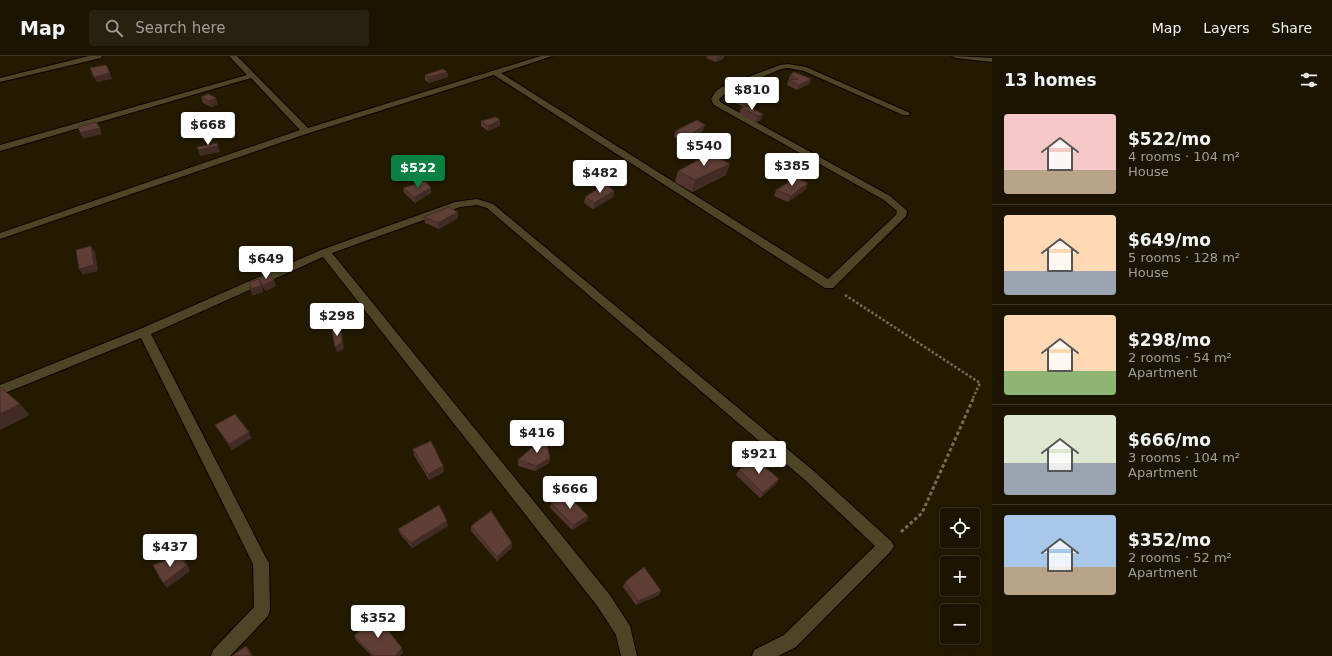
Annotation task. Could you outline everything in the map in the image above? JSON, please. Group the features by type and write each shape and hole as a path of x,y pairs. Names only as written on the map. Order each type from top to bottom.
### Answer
{"street":[{"path":"0,80 98,56"},
{"path":"233,56 306,131"},
{"path":"956,56 992,60"},
{"path":"0,236 306,131 496,73 542,57"},
{"path":"496,73 829,285 901,216 902,211 887,198 717,103 715,99 719,93 725,89 780,67 797,67 806,69 906,113"},
{"path":"0,148 251,76"},
{"path":"0,390 144,332 325,252 458,204 477,202 490,206 810,476 886,546 790,641 760,656"},
{"path":"325,252 604,601 624,632 629,656"},
{"path":"144,332 261,563 262,610 219,656"}],"path":[{"path":"829,285 980,383 922,513 886,546"}],"building":[{"path":"106,65 110,73 94,77 90,68"},
{"path":"443,69 447,72 429,77 425,75"},
{"path":"794,72 811,79 799,85 789,80 798,79 790,75"},
{"path":"738,90 754,98 748,102 728,94"},
{"path":"208,94 216,98 209,101 201,97"},
{"path":"747,106 763,114 758,116 741,108"},
{"path":"496,117 500,120 488,126 481,121"},
{"path":"697,120 705,125 688,136 675,131"},
{"path":"96,122 100,128 80,133 78,127"},
{"path":"217,143 218,146 198,150 197,147"},
{"path":"711,153 730,164 695,180 678,171"},
{"path":"796,178 808,183 791,196 776,190"},
{"path":"425,181 431,188 414,197 403,188"},
{"path":"606,184 614,191 594,203 585,197"},
{"path":"449,207 458,212 438,223 424,217"},
{"path":"91,246 94,265 79,269 76,250"},
{"path":"269,274 274,280 263,285 259,279"},
{"path":"259,279 261,286 250,289 250,282"},
{"path":"340,326 342,343 335,347 332,331"},
{"path":"0,387 20,404 0,414"},
{"path":"235,414 249,432 229,444 215,425"},
{"path":"545,436 550,458 536,466 518,460"},
{"path":"431,441 443,466 428,474 413,449"},
{"path":"753,457 779,479 763,493 739,470"},
{"path":"569,497 588,516 573,525 551,503"},
{"path":"439,505 447,521 411,543 398,529"},
{"path":"491,511 512,543 497,557 471,526"},
{"path":"181,555 186,566 163,583 153,565"},
{"path":"644,567 661,591 638,601 625,582"},
{"path":"376,616 402,648 395,656 374,656 354,636"},
{"path":"246,646 251,656 232,656"}]}
